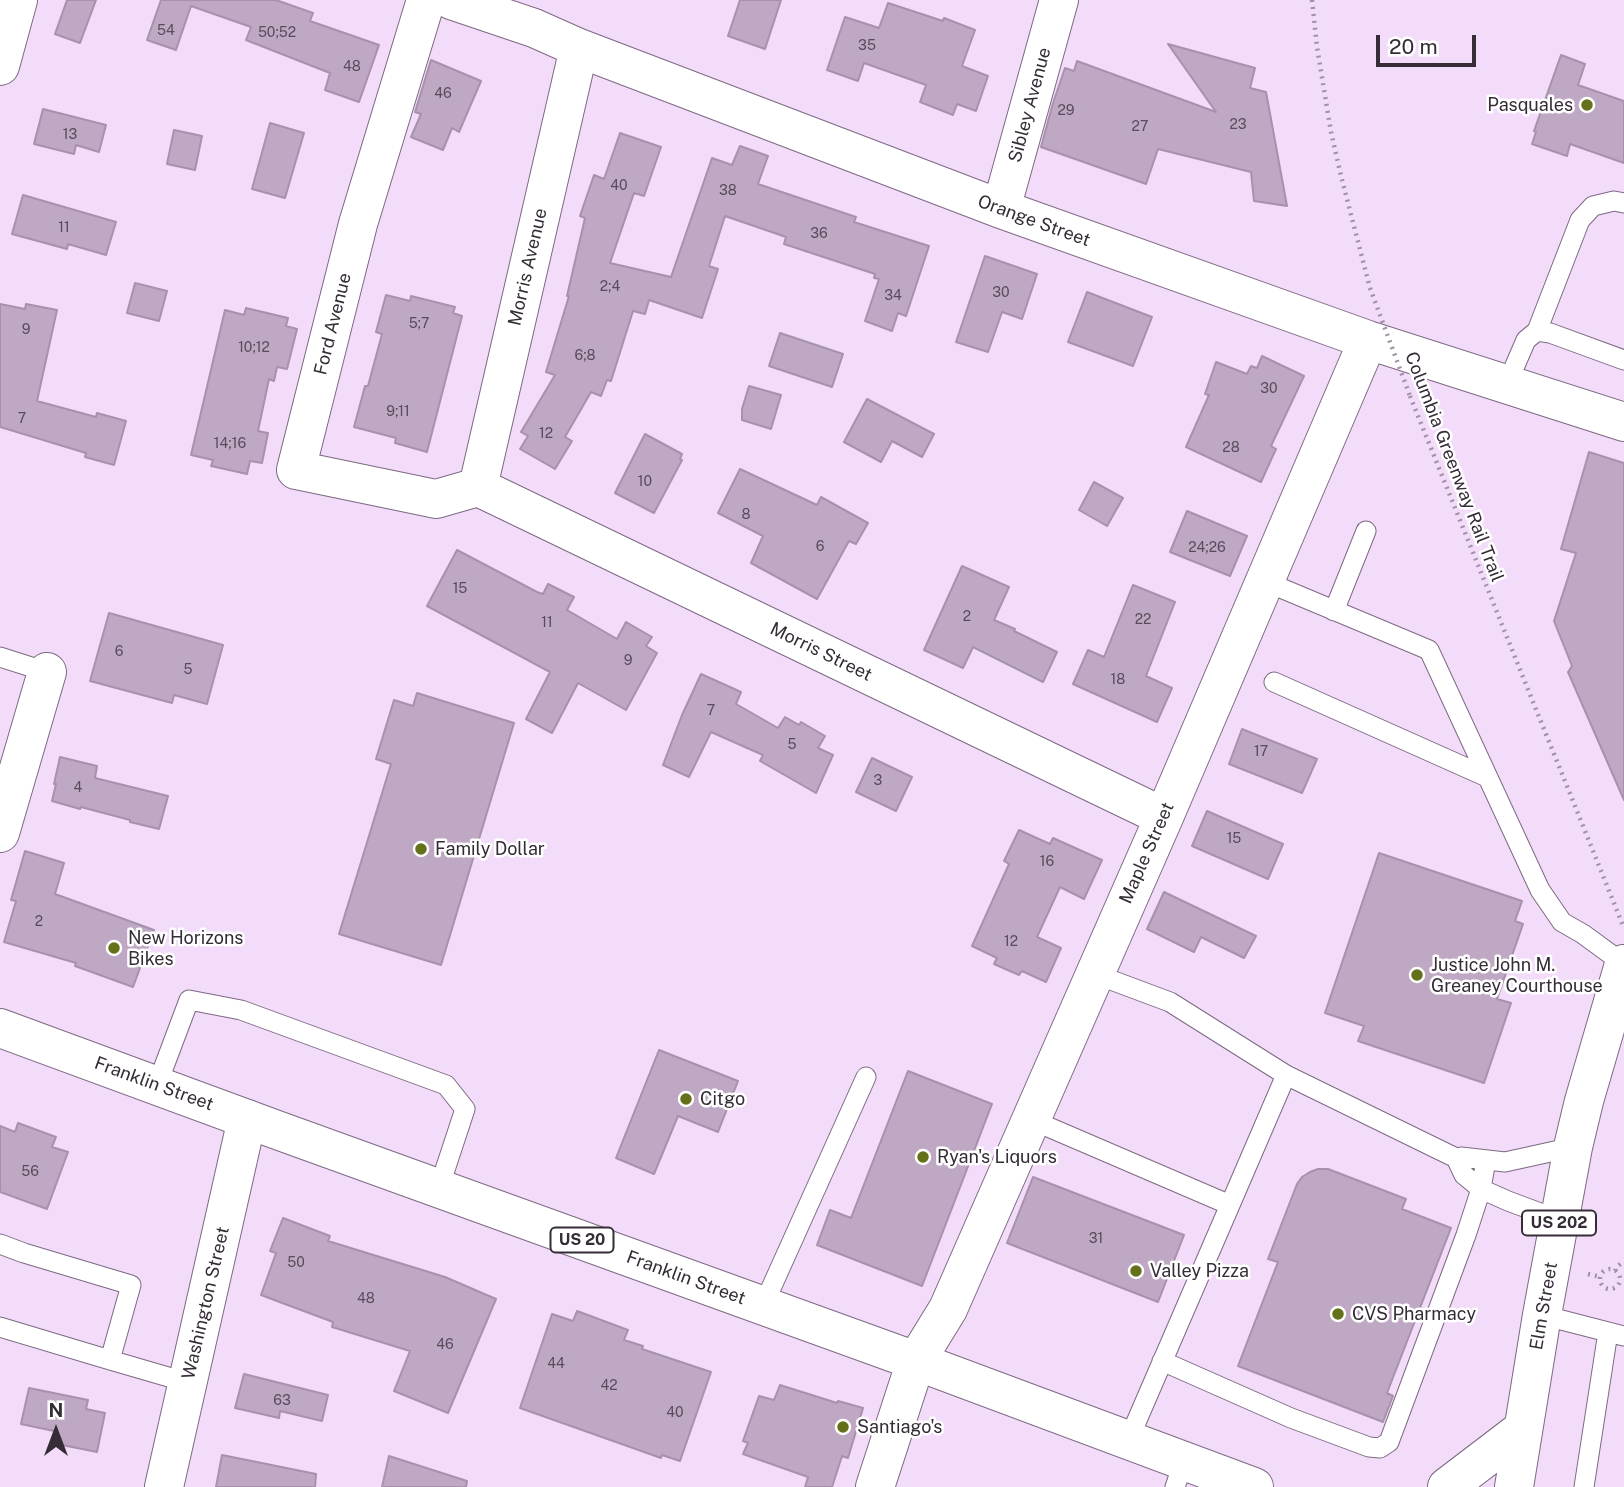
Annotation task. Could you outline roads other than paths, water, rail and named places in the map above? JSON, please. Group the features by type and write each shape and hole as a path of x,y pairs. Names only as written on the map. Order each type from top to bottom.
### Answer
{"main road":[{"path":"0,66 18,0"},
{"name":"Ford Avenue","path":"426,0 358,224 296,470 436,499 478,487"},
{"name":"Orange Street","path":"451,0 538,14 579,48 1001,209 1367,340 1624,422"},
{"name":"Sibley Avenue","path":"1001,209 1059,0"},
{"name":"Morris Avenue","path":"478,487 579,48"},
{"name":"Maple Street","path":"875,1487 916,1361 948,1308 1164,817 1367,340"},
{"name":"Morris Street","path":"478,487 1164,817"},
{"path":"0,833 47,672"},
{"name":"Elm Street","path":"1514,1487 1573,1147 1590,1078 1624,964"},
{"name":"Franklin Street","path":"0,1028 916,1361 1128,1441 1180,1474 1254,1487"},
{"name":"Washington Street","path":"164,1487 247,1119"},
{"path":"1447,1487 1523,1429"}],"lane":[{"path":"1507,384 1526,340 1537,331 1580,220 1593,206 1614,201 1624,203"},
{"path":"1537,331 1624,360"},
{"path":"1334,611 1366,531"},
{"path":"1264,581 1429,650 1540,890 1562,922 1624,964"},
{"path":"0,657 47,672"},
{"path":"1274,682 1487,777"},
{"path":"1096,972 1170,1002 1286,1075 1456,1158 1505,1162 1573,1147"},
{"path":"157,1085 189,1000 241,1010 446,1085 465,1109 439,1188"},
{"path":"1128,1441 1286,1075"},
{"path":"763,1306 866,1077"},
{"path":"1032,1116 1046,1126 1230,1205"},
{"path":"1456,1158 1464,1175 1481,1189 1508,1202 1559,1220"},
{"path":"1162,1361 1291,1418 1369,1447 1380,1448 1389,1442 1466,1235 1481,1189 1486,1160"},
{"path":"0,1244 131,1285 110,1360"},
{"path":"1542,1315 1616,1334 1584,1487"},
{"path":"0,1327 189,1383"}],"place":[{"name":"Pasquales","path":"1587,105"},
{"name":"Family Dollar","path":"421,849"},
{"name":"New Horizons Bikes","path":"114,948"},
{"name":"Justice John M. Greaney Courthouse","path":"1417,975"},
{"name":"Citgo","path":"686,1099"},
{"name":"Ryan's Liquors","path":"923,1157"},
{"name":"Valley Pizza","path":"1136,1271"},
{"name":"CVS Pharmacy","path":"1338,1314"},
{"name":"Santiago's","path":"843,1427"}]}
